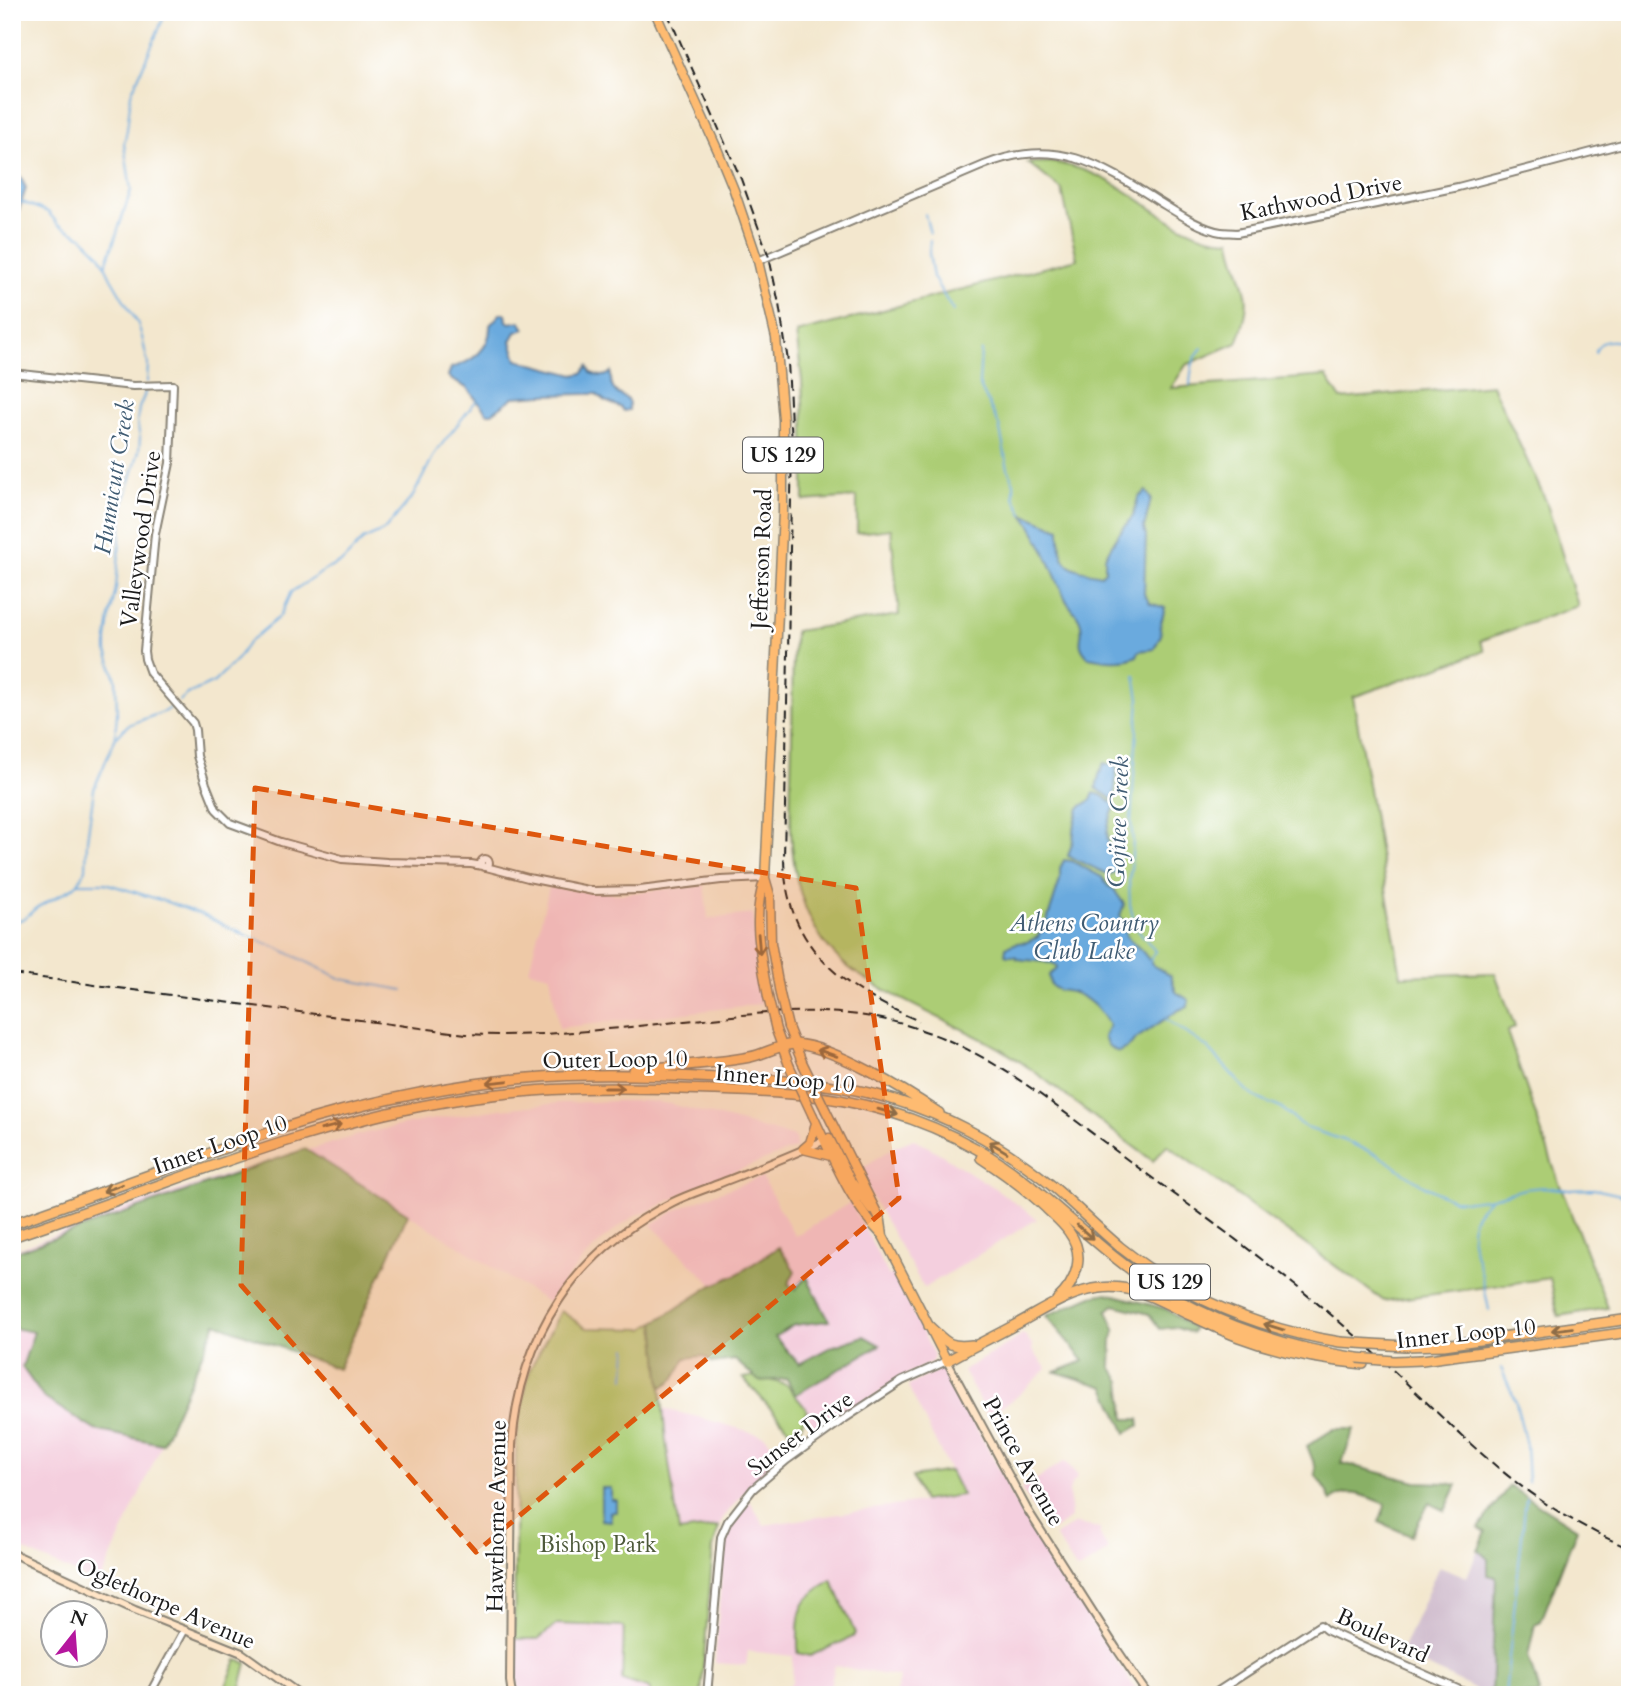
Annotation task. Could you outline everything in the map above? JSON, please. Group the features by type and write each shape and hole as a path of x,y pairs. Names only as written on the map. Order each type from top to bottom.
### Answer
{"highway":[{"name":"Jefferson Road","path":"655,12 719,151 734,190 758,261 776,338 783,420 783,512 765,878 759,899 758,942 776,1030 798,1086"},
{"name":"Jefferson Road","path":"765,878 770,895 771,943 780,994 794,1044 816,1090"},
{"path":"589,1075 744,1058 794,1044"},
{"name":"US 129","path":"794,1044 830,1054 859,1067 966,1129"},
{"name":"Outer Loop 10","path":"12,1224 245,1140 326,1115 459,1087 589,1075 819,1084 860,1091 909,1105 966,1129 996,1145 1029,1168 1118,1244 1175,1285 1248,1319 1300,1335 1378,1346 1444,1345 1630,1319"},
{"name":"Prince Avenue","path":"798,1086 815,1120 830,1138 881,1221 883,1236"},
{"name":"Inner Loop 10","path":"12,1237 319,1130 435,1103 596,1088 791,1094 836,1099 907,1117 979,1150 1018,1175 1144,1280 1182,1303 1264,1338 1360,1361 1393,1363 1630,1332"},
{"name":"Prince Avenue","path":"816,1090 830,1118 831,1156 868,1220 883,1236 947,1361"},
{"path":"815,1120 812,1138 803,1149 831,1156"},
{"path":"929,1126 1012,1179 1073,1237 1077,1251 1076,1274 1068,1288 1049,1306"},
{"name":"US 129","path":"947,1361 1049,1306 1090,1289 1111,1287 1149,1295 1219,1329 1256,1343 1312,1357 1360,1361"},
{"path":"929,1326 952,1346 981,1344"}],"main road":[{"name":"Hawthorne Avenue","path":"512,1695 513,1424 528,1360 549,1316 580,1272 636,1222 676,1201 830,1138"},
{"name":"Prince Avenue","path":"947,1361 1027,1509 1148,1695"},
{"name":"Oglethorpe Avenue","path":"12,1553 184,1631 242,1653 301,1695"}],"street":[{"name":"Kathwood Drive","path":"758,261 994,161 1020,154 1054,153 1088,161 1200,225 1219,232 1237,233 1458,187 1630,142"},
{"name":"Valleywood Drive","path":"12,373 133,386 173,384 170,463 155,534 144,651 150,673 193,723 200,768 211,797 225,820 237,827 281,842 342,859 485,864 528,878 593,891 640,890 722,880 765,878"},
{"name":"Sunset Drive","path":"707,1695 721,1537 728,1521 752,1489 785,1462 902,1381 947,1361"},
{"name":"Boulevard","path":"1212,1695 1320,1625 1471,1695"},
{"path":"149,1695 184,1631"}],"highlighted area":[{"path":"255,788 856,888 899,1198 476,1552 241,1285"}],"shaded area":[{"path":"704,885 708,919 753,914 761,1004 559,1028 550,975 529,970 549,887 620,894"},
{"path":"613,1101 671,1104 795,1137 796,1148 708,1182 637,1214 587,1255 549,1303 408,1214 338,1369 216,1323 99,1584 17,1547 17,1544 12,1542 12,1251 120,1210 240,1170 366,1133 500,1109"},
{"path":"914,1139 999,1191 1037,1219 924,1288 859,1170 894,1147"},
{"path":"762,1177 795,1236 851,1202 889,1276 893,1274 934,1355 932,1362 910,1373 818,1433 792,1390 736,1275 713,1285 651,1225 674,1211 711,1195"},
{"path":"1022,1334 1047,1369 1013,1400 987,1415 963,1370"},
{"path":"943,1367 1009,1487 1008,1491 1140,1695 896,1695 899,1677 835,1666 828,1695 787,1695 792,1683 793,1656 748,1651 746,1665 715,1663 723,1551 735,1518 750,1501 764,1525 962,1496 908,1386"},
{"path":"663,1409 765,1436 782,1457 751,1484 723,1518 719,1527 679,1533"},
{"path":"1065,1461 1078,1476 1069,1491 1071,1518 1056,1529 1047,1531 1021,1489"},
{"path":"1075,1524 1100,1528 1100,1536 1109,1550 1077,1570 1055,1536"},
{"path":"1478,1550 1488,1559 1496,1577 1491,1695 1486,1695 1401,1653 1439,1566 1467,1577"},
{"path":"557,1624 625,1627 622,1680 650,1689 650,1695 519,1695 514,1639 538,1639"}],"green space":[{"path":"1050,162 1101,177 1190,231 1231,240 1247,300 1245,319 1237,343 1186,365 1171,388 1326,376 1341,399 1492,385 1546,501 1578,606 1480,641 1485,651 1353,697 1401,976 1495,973 1515,1027 1507,1032 1558,1180 1608,1308 1558,1316 1550,1278 1384,1301 1167,1145 1153,1161 1012,1056 895,996 853,971 819,935 806,910 798,883 791,824 795,631 899,615 891,529 857,533 857,497 804,501 802,380 796,333 1077,259 1062,190 1028,163"},
{"path":"305,1149 408,1214 338,1369 216,1323 162,1444 95,1430 43,1397 22,1367 34,1332 12,1328 12,1253"},
{"path":"779,1247 795,1271 788,1284 795,1289 807,1277 829,1321 794,1325 775,1337 799,1364 831,1347 864,1336 880,1345 795,1395 787,1379 759,1381 735,1360 713,1363 703,1356 686,1358 674,1379 661,1388 655,1322"},
{"path":"1107,1293 1166,1309 1194,1329 1192,1333 1174,1327 1160,1329 1149,1314 1114,1305 1107,1311 1115,1329 1111,1367 1121,1381 1125,1419 1139,1419 1140,1425 1126,1433 1105,1387 1056,1372 1084,1361 1046,1316 1092,1296"},
{"name":"Bishop Park","path":"561,1311 586,1328 644,1329 655,1322 666,1442 679,1532 719,1527 713,1548 701,1695 650,1695 650,1689 622,1680 624,1627 557,1624 538,1639 514,1639 518,1423 530,1369"},
{"path":"757,1376 787,1385 807,1410 800,1428 793,1433 743,1378"},
{"path":"1334,1429 1354,1429 1342,1463 1416,1482 1457,1485 1445,1511 1429,1503 1411,1536 1379,1522 1386,1504 1351,1494 1344,1494 1331,1501 1316,1476 1307,1446"},
{"path":"950,1471 962,1495 923,1501 912,1477"},
{"path":"1509,1486 1577,1529 1541,1621 1535,1624 1528,1656 1538,1695 1491,1695 1496,1577 1488,1575 1488,1559 1478,1550 1486,1532 1479,1528"},
{"path":"832,1580 855,1633 853,1637 810,1656 798,1653 801,1610 811,1595"},
{"path":"237,1660 247,1663 239,1695 222,1695"}],"water":[{"path":"12,172 21,178 26,188 19,210 12,214"},
{"path":"501,313 506,314 510,323 520,321 525,329 516,332 511,341 517,360 574,375 583,373 588,366 591,373 596,375 604,376 611,372 612,387 627,399 629,410 624,411 596,394 587,394 514,397 492,413 487,413 467,388 448,376 451,368 473,358 484,348 490,325"},
{"path":"1146,491 1151,499 1144,528 1144,594 1150,603 1165,608 1160,627 1161,635 1154,649 1139,651 1137,656 1125,660 1088,657 1080,643 1080,621 1023,514 1060,529 1063,558 1072,567 1101,575 1105,571 1105,557 1133,516 1138,498"},
{"path":"1104,763 1117,767 1114,800 1096,788"},
{"path":"1094,793 1115,805 1107,832 1117,867 1115,872 1109,875 1068,856 1079,808 1091,800"},
{"name":"Athens Country Club Lake","path":"1064,860 1072,861 1102,877 1108,886 1114,889 1124,904 1120,916 1125,925 1126,936 1154,966 1171,976 1176,992 1189,1000 1188,1006 1119,1052 1106,1042 1104,1037 1109,1025 1093,1005 1077,994 1057,989 1050,984 1049,975 1057,967 1005,955 1006,947 1027,942 1038,937 1044,930"},
{"path":"601,1488 611,1488 611,1500 616,1500 616,1512 610,1512 611,1521 601,1520"}],"waterway":[{"name":"Hunnicutt Creek","path":"106,264 131,190 124,144 131,94 166,12"},
{"name":"Hunnicutt Creek","path":"22,202 48,212 58,224 82,237 100,255 138,324 148,364 147,382"},
{"path":"925,214 930,233"},
{"path":"930,240 933,277 953,311"},
{"path":"1595,353 1604,342 1630,343"},
{"path":"1190,385 1193,365 1202,348"},
{"path":"981,351 979,384 999,425 1008,469 1014,483 1014,497 1023,514"},
{"name":"Hunnicutt Creek","path":"12,923 25,918 36,908 71,889 86,869 94,789 115,739 116,680 107,651 107,639 116,588 123,505 139,451 137,421 146,388"},
{"path":"179,701 214,682 238,658 248,643 280,616 291,592 342,562 363,540 388,526 413,496 435,453 476,401"},
{"name":"Gojitee Creek","path":"1135,675 1139,699 1131,822 1133,841 1129,879 1130,906 1136,927 1155,951 1150,961"},
{"path":"117,737 128,725 166,711 174,705"},
{"path":"79,883 105,883 167,902 276,947 342,979 403,990"},
{"path":"1166,1019 1208,1048 1248,1092 1259,1099 1283,1109 1307,1128 1378,1155 1423,1185 1454,1200 1492,1198 1543,1187 1594,1189 1630,1197"},
{"path":"1480,1269 1473,1246 1472,1224 1479,1210 1491,1198"},
{"path":"1481,1272 1489,1310"},
{"path":"625,1378 627,1348"},
{"path":"1501,1368 1516,1402 1526,1445 1528,1482"},
{"path":"1505,1695 1526,1498"}],"railway":[{"path":"667,12 741,179 769,257 788,361 792,446 784,859 787,890 795,917 807,941 823,961 843,979 866,994 919,1021"},
{"path":"12,974 466,1034 580,1032 742,1015 812,1012 882,1019 945,1039 1000,1068 1052,1103 1260,1258 1372,1351 1479,1452 1525,1489 1576,1522 1630,1549"}]}
